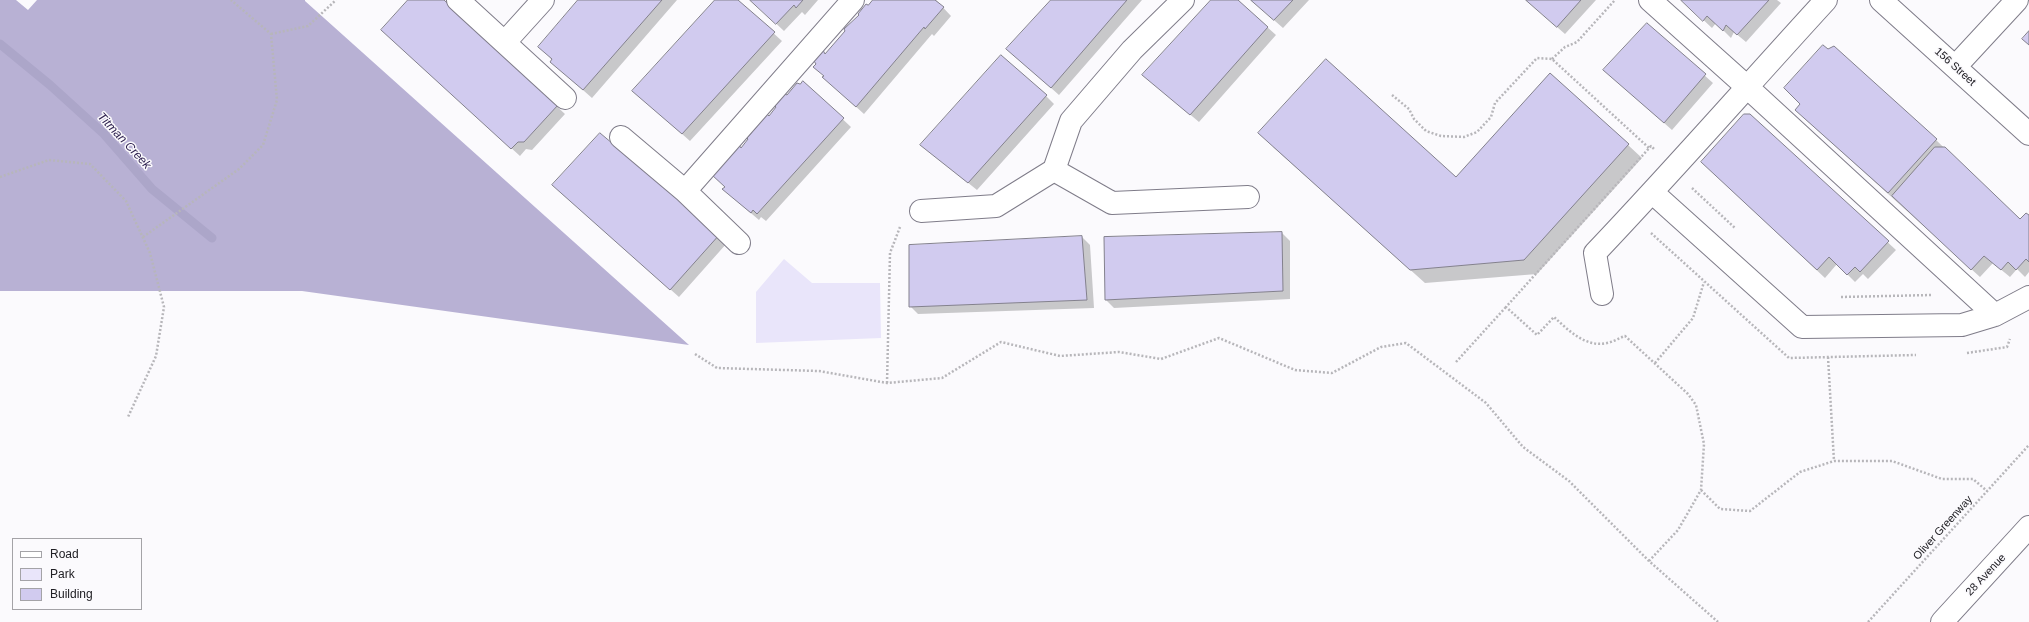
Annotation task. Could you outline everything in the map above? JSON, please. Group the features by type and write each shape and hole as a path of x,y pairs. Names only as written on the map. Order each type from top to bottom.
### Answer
{"street":[{"path":"458,0 565,98"},
{"path":"505,42 543,0"},
{"path":"685,191 853,0"},
{"path":"921,211 996,206 1054,170 1071,121 1132,50 1183,0"},
{"path":"1650,0 1746,86 1995,315"},
{"path":"1602,294 1595,253 1653,193 1746,86 1826,0"},
{"name":"156 Street","path":"1881,0 2029,134"},
{"path":"1955,67 2017,0"},
{"path":"621,137 685,191 739,243"},
{"path":"1054,170 1112,203 1248,197"},
{"path":"1653,193 1802,327 1962,325 1995,315 2029,297"},
{"name":"28 Avenue","path":"1942,622 2029,527"}],"path":[{"path":"143,237 239,169 263,146 277,100 271,34 230,0"},
{"path":"271,34 308,26 336,0"},
{"path":"1552,59 1565,47 1577,42 1615,0"},
{"path":"1392,95 1409,109 1414,119 1426,131 1441,136 1464,137 1478,132 1491,117 1496,103 1537,58 1552,59 1649,148"},
{"path":"0,177 49,160 90,164 126,201 150,253 164,307 156,356 128,417"},
{"path":"1688,185 1736,228"},
{"path":"887,383 890,253 902,221 921,211"},
{"path":"1655,363 1693,318 1704,281"},
{"path":"1836,298 1973,294"},
{"path":"1456,362 1506,306"},
{"path":"695,354 717,368 819,371 887,383 942,378 1001,342 1060,356 1119,352 1161,359 1219,338 1295,370 1332,373 1381,347 1406,343 1486,403 1524,447 1569,481 1649,562 1718,622"},
{"path":"1828,357 1834,461"},
{"path":"1649,562 1678,530 1701,490 1704,444 1696,405 1688,394"},
{"name":"Oliver Greenway","path":"1868,622 2029,445"},
{"path":"1701,490 1720,509 1750,511 1800,472 1834,461 1892,461 1942,479 1973,479 1987,491"}],"green space":[{"path":"784,259 812,283 880,283 881,338 756,343 756,292"}],"shaded area":[{"path":"0,0 16,0 28,10 37,0 305,0 689,345 302,291 0,291"}],"building":[{"path":"408,0 444,0 558,105 524,142 518,142 511,149 381,30"},
{"path":"578,0 662,0 583,90 550,62 552,59 538,47"},
{"path":"715,0 738,0 775,32 682,134 632,91"},
{"path":"750,0 803,0 796,8 794,5 776,24"},
{"path":"873,0 935,0 944,7 925,29 924,27 856,107 813,67 816,64 814,61 823,50 825,54 845,31 844,29 859,15 858,14 866,4 868,5"},
{"path":"1051,0 1127,0 1051,88 1006,49"},
{"path":"1211,0 1238,0 1268,27 1190,115 1142,75"},
{"path":"1251,0 1293,0 1274,20"},
{"path":"1526,0 1581,0 1557,27"},
{"path":"1681,0 1769,0 1737,35 1726,25 1723,31 1707,16 1703,21"},
{"path":"1647,23 1706,74 1664,123 1603,70"},
{"path":"2029,31 2029,45 2022,39"},
{"path":"1823,45 1828,49 1834,46 1937,139 1888,193 1795,110 1800,104 1784,88"},
{"path":"1001,55 1047,95 968,183 920,145"},
{"path":"1326,59 1456,177 1550,73 1629,144 1524,260 1410,270 1258,133"},
{"path":"803,81 844,118 757,214 753,210 751,213 722,189 725,187 712,175 739,145 741,148 748,139 747,138 767,114 769,116 776,107 774,105 785,94 787,95 797,83 800,84"},
{"path":"1744,114 1750,114 1889,241 1860,272 1855,267 1847,275 1829,257 1817,270 1701,162"},
{"path":"600,133 720,234 670,290 552,185"},
{"path":"1935,147 1945,147 2020,219 2026,213 2029,215 2029,262 2026,259 2016,270 2008,262 2001,270 1984,256 1971,270 1892,196"},
{"path":"1282,232 1283,291 1105,300 1104,237"},
{"path":"1082,236 1087,300 909,307 909,245"}],"waterway":[{"name":"Titman Creek","path":"0,44 50,85 104,134 152,189 212,238"}]}
